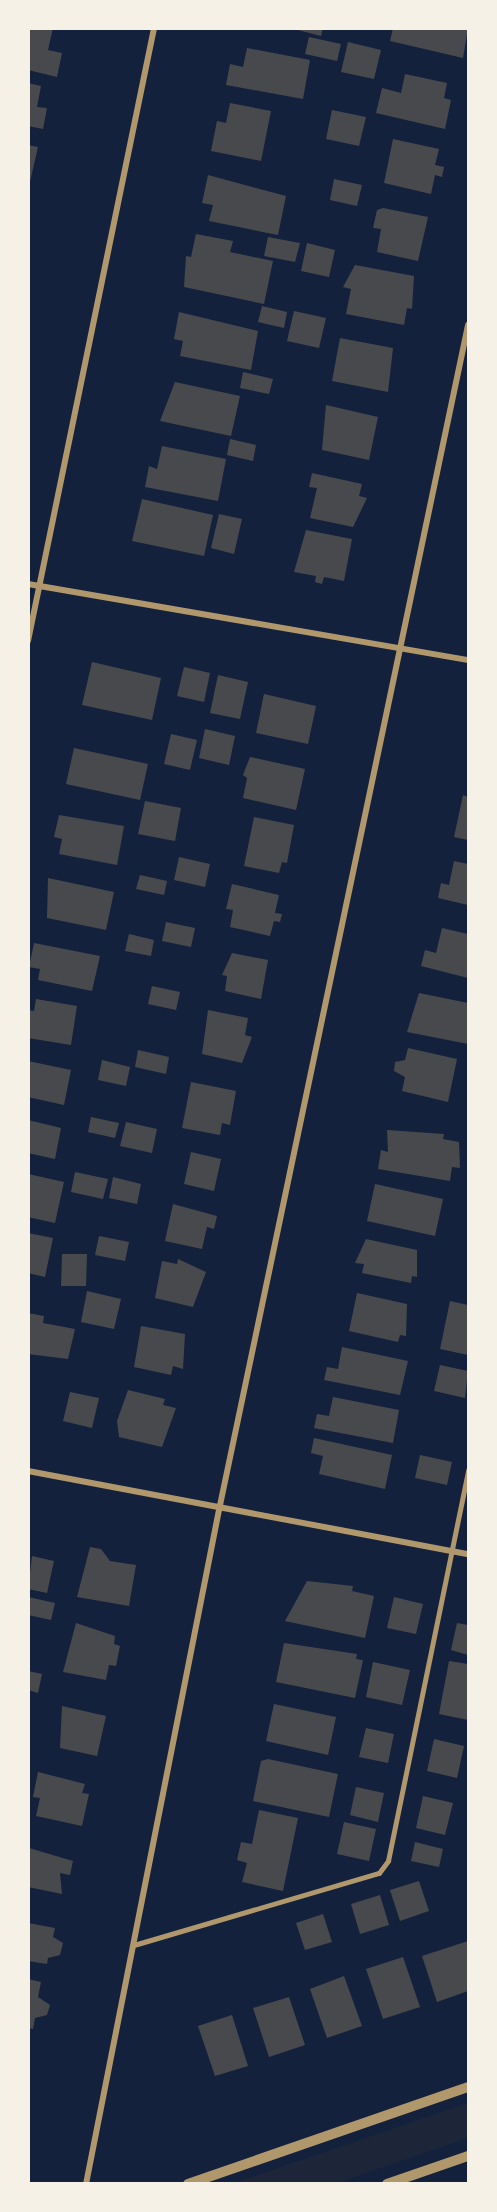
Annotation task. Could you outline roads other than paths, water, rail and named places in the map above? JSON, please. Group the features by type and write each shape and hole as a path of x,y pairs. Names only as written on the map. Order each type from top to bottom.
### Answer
{"street":[{"path":"28,641 154,28"},
{"path":"86,2184 219,1510 404,648 468,325"},
{"path":"28,584 468,660"},
{"path":"28,1471 219,1510 468,1554"},
{"path":"188,2184 468,2087"},
{"path":"387,2184 468,2156"}],"lane":[{"path":"134,1945 379,1873 388,1861 468,1470"}]}
